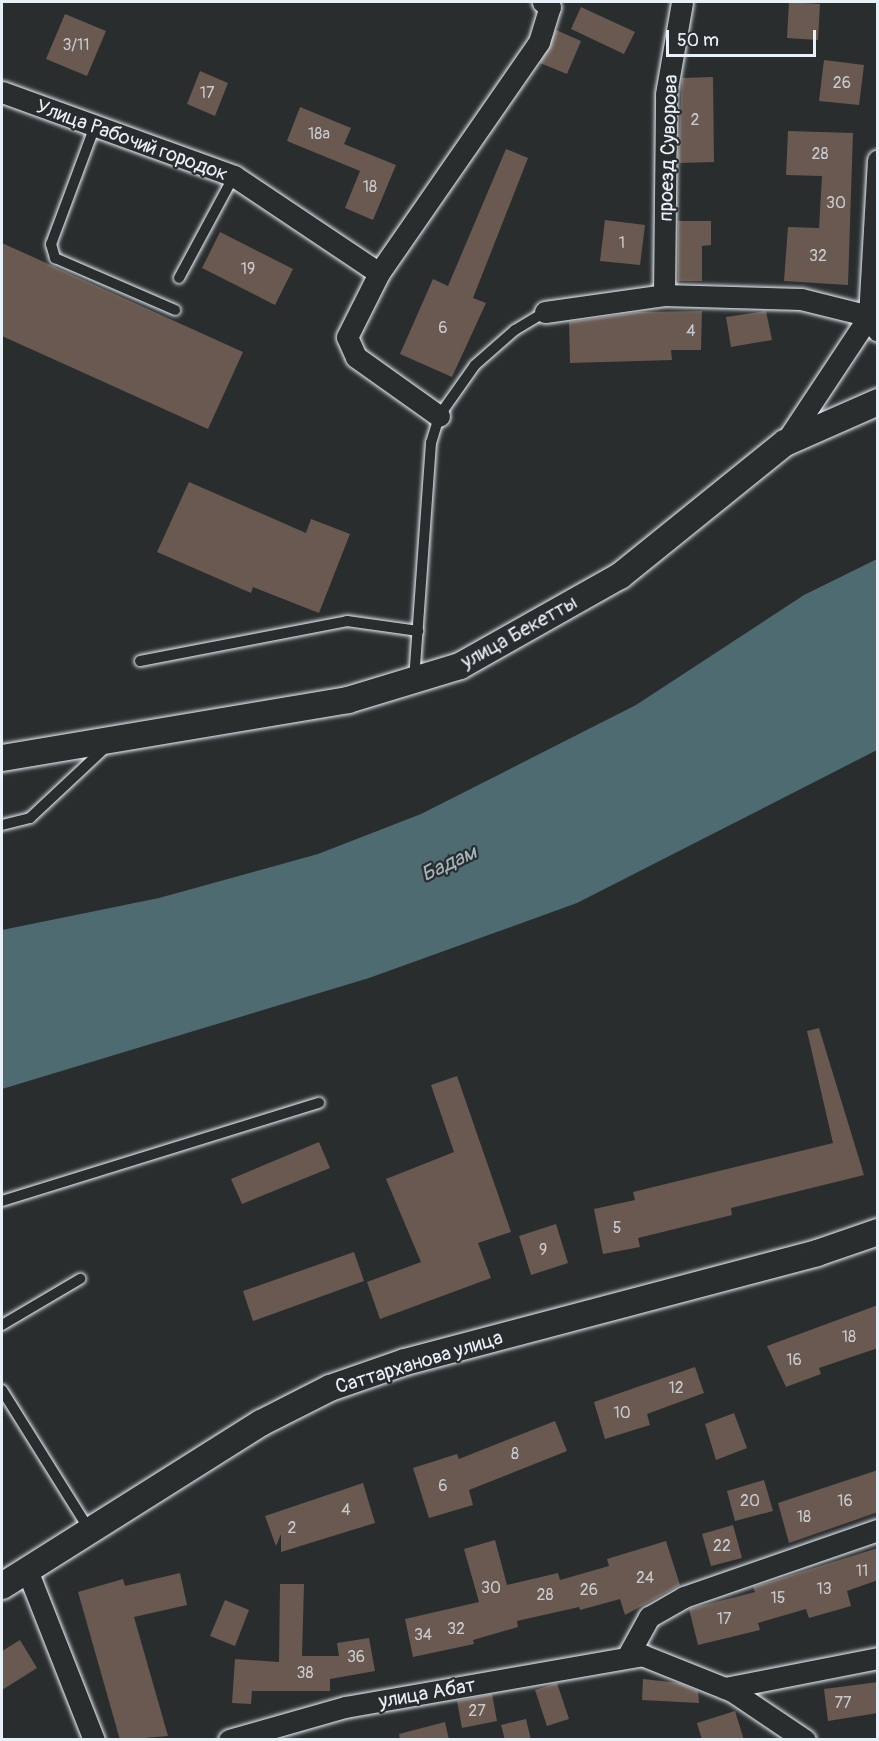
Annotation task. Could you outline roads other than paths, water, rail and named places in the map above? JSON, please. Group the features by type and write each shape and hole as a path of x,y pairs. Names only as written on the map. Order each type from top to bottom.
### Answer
{"street":[{"path":"439,416 356,357 347,337 379,273 539,42 550,8 543,2"},
{"name":"проезд Суворова","path":"664,295 666,94 682,2"},
{"name":"Улица Рабочий городок","path":"2,92 234,177 379,273"},
{"path":"785,443 873,323 878,160"},
{"path":"545,312 664,295 801,299 873,323"},
{"name":"улица Бекетты","path":"2,758 348,700 460,666 620,576 785,443 878,402"},
{"name":"Саттарханова улица","path":"2,1586 89,1529 261,1423 330,1389 405,1362 817,1253 878,1232"},
{"path":"627,1657 650,1617 684,1597 878,1530"},
{"path":"27,1570 94,1740"},
{"name":"улица Абат","path":"229,1740 345,1707 642,1655 725,1688 805,1740"},
{"path":"725,1688 878,1658"}],"lane":[{"path":"95,126 51,244 55,258 175,310"},
{"path":"179,278 234,177"},
{"path":"414,680 430,443 439,416 475,365 514,330 545,312"},
{"path":"140,661 347,621 418,631"},
{"path":"2,825 30,818 115,739"},
{"path":"2,1201 320,1103"},
{"path":"2,1325 80,1280"},
{"path":"2,1390 89,1529"}],"water":[{"name":"Бадам","path":"877,559 877,750 577,903 369,978 2,1089 2,930 159,898 318,854 421,814 636,705 804,595"}]}
